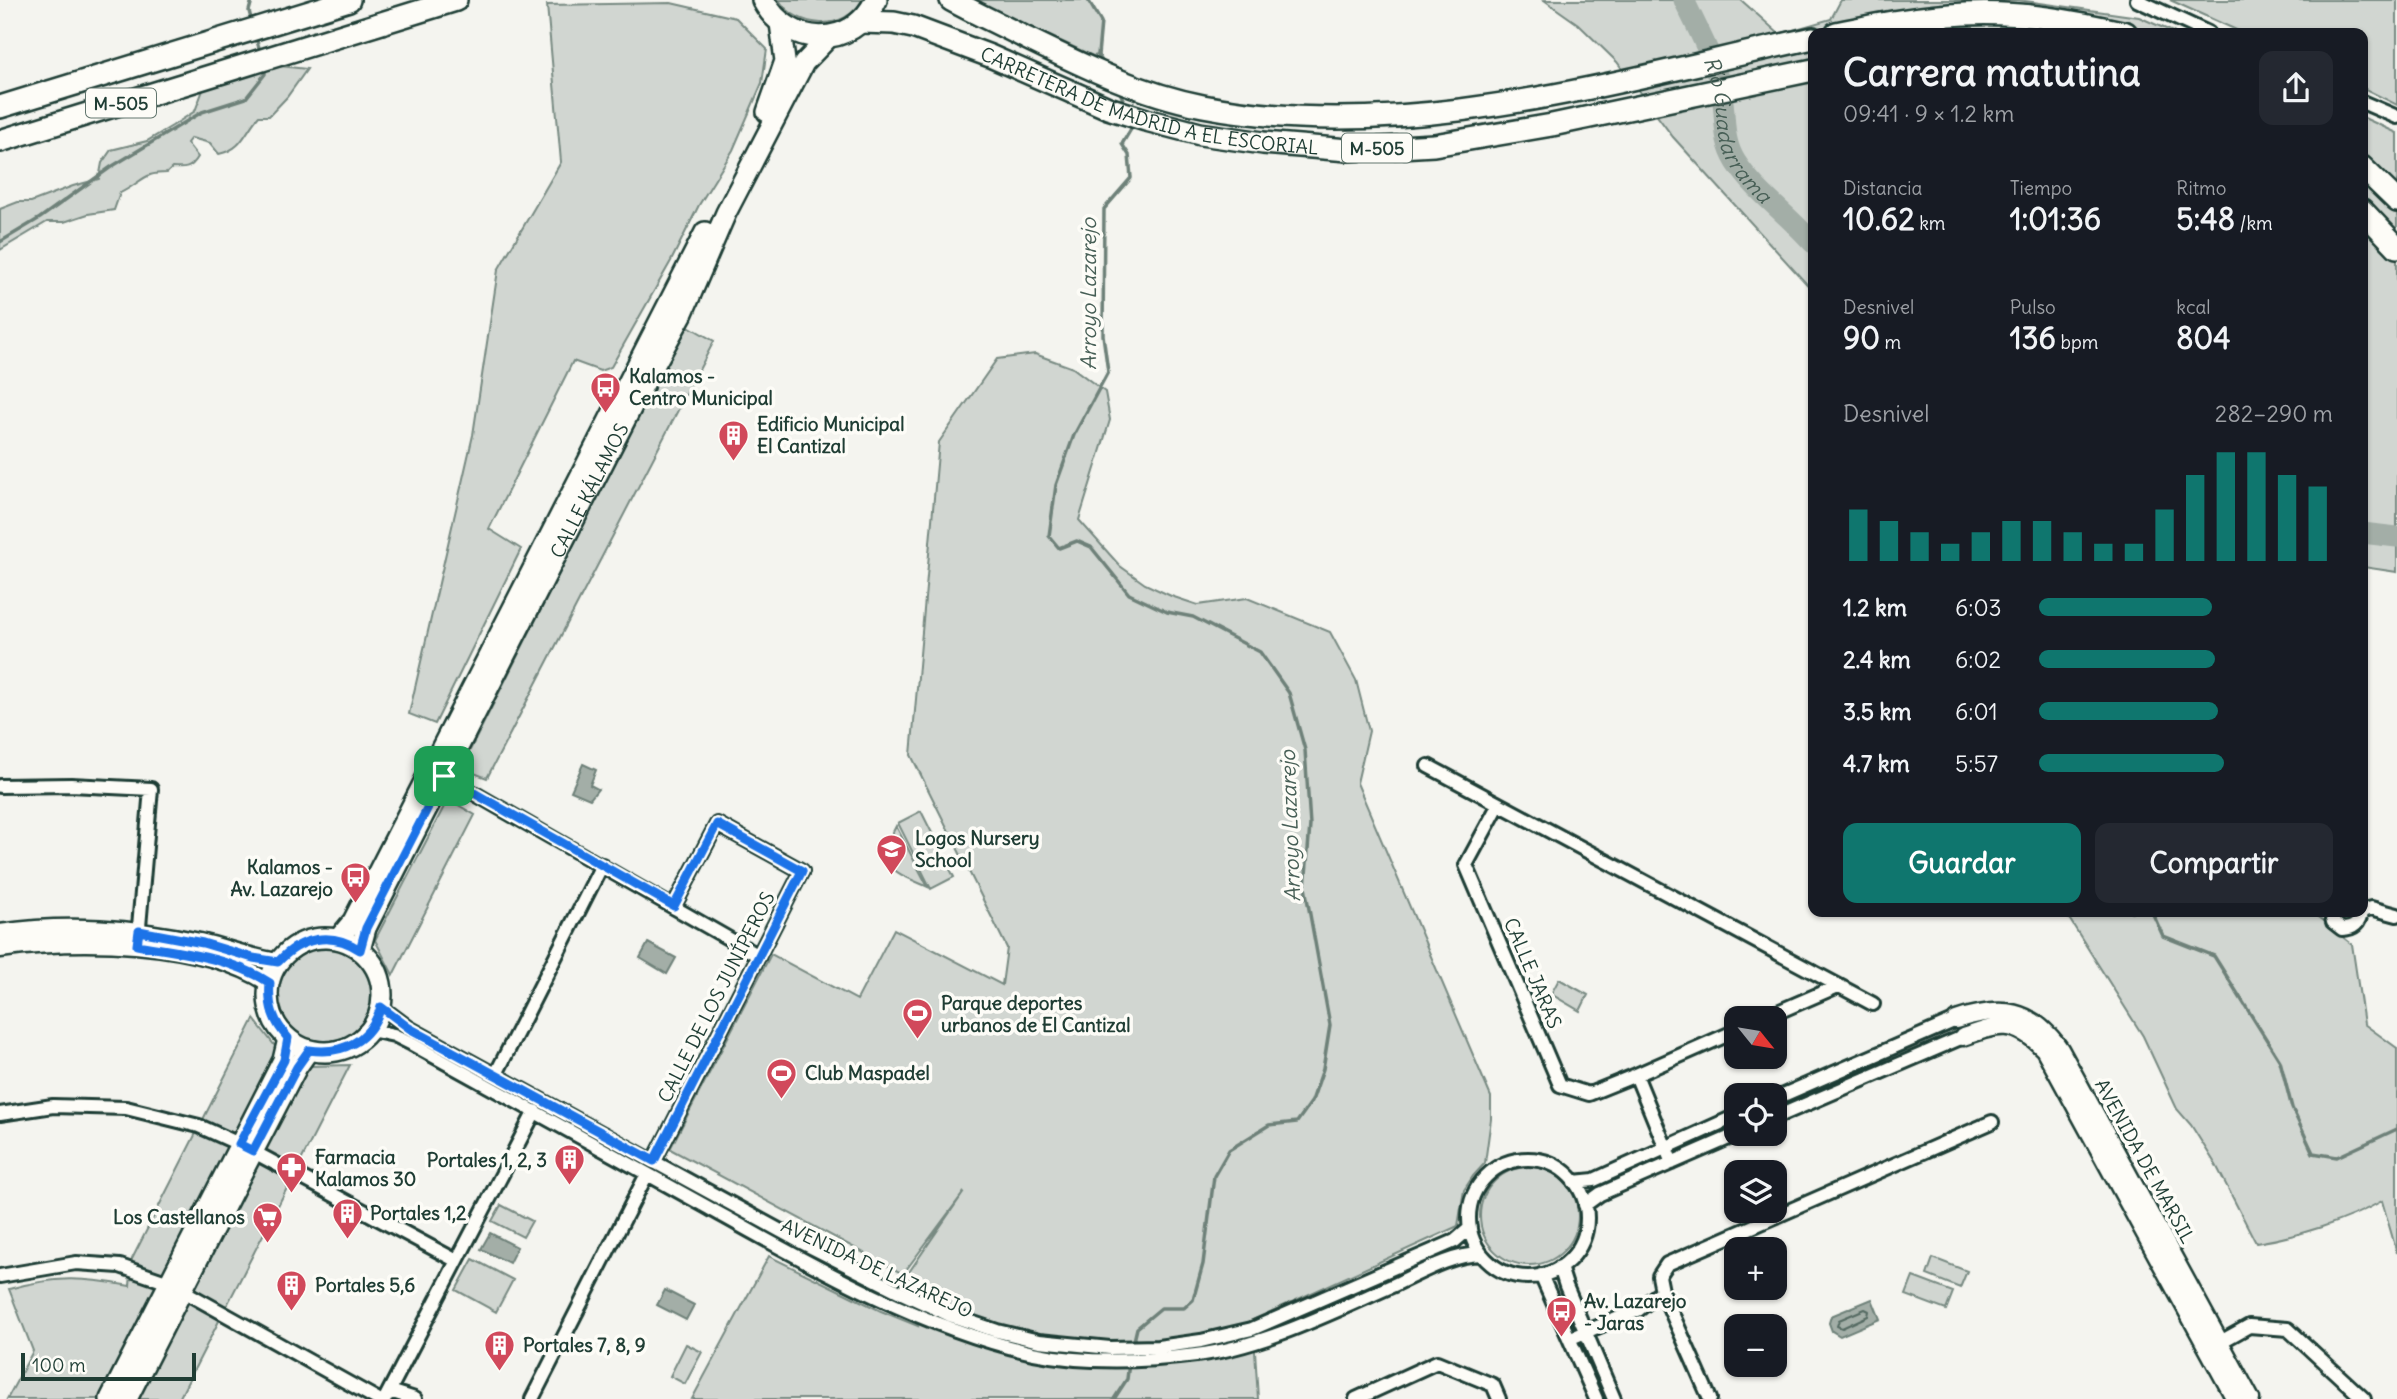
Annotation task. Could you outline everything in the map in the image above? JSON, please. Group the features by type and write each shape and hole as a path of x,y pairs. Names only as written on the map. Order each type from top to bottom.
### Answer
{"highway":[{"name":"M-505","path":"0,107 349,0"},
{"name":"M-505","path":"0,141 456,0"},
{"path":"763,0 780,23 795,32 812,37 830,36"},
{"name":"M-505","path":"830,36 846,31 860,22 876,0"},
{"name":"CARRETERA DE MADRID A EL ESCORIAL","path":"951,0 1102,74 1150,91 1203,106 1353,120 1428,115 1546,96 1808,39"},
{"path":"1861,28 1903,19 1966,13 2022,15 2074,21 2104,28"},
{"name":"CARRETERA DE MADRID A EL ESCORIAL","path":"860,22 894,23 913,27 990,56 1108,108 1200,134 1262,143 1348,150 1434,145 1552,125 1808,71"},
{"path":"2368,173 2397,201"},
{"path":"2368,216 2397,247"}],"main road":[{"name":"CALLE KÁLAMOS","path":"338,939 353,922 771,104 785,61 780,23"},
{"name":"CALLE KÁLAMOS","path":"360,950 366,928 638,395 682,315 726,213 804,62 830,36"},
{"path":"311,939 338,939 360,950 370,959 381,982 381,1007 370,1030 349,1047 323,1052 309,1050 288,1038 271,1013 268,998 278,962 299,944 311,939"},
{"path":"127,1399 176,1287 246,1148 284,1060 288,1038"},
{"path":"246,1148 309,1050"},
{"path":"110,1399 176,1287"}],"street":[{"path":"2137,0 2197,28"},
{"path":"2368,105 2397,117"},
{"path":"1428,766 1873,1004"},
{"path":"444,776 759,956"},
{"path":"0,786 71,785 151,789 138,938"},
{"name":"CALLE JARAS","path":"1499,804 1466,865 1560,1085 1589,1094 1724,1036"},
{"name":"CALLE DE LOS JUNÍPEROS","path":"654,1161 802,871 717,824 674,906"},
{"path":"496,1074 603,865"},
{"path":"2368,909 2397,915"},
{"path":"2332,917 2333,922 2342,929 2354,927 2360,917"},
{"path":"0,933 84,926 248,969 270,983"},
{"path":"0,949 138,938 203,943 253,958 278,962"},
{"path":"1787,1008 1838,986"},
{"name":"AVENIDA DE LAZAREJO","path":"381,1007 400,1023 946,1320 993,1343 1037,1353 1110,1361 1158,1360 1203,1354 1359,1300 1461,1255 1481,1254"},
{"name":"AVENIDA DE MARSIL","path":"1956,1020 1975,1014 2003,1011 2020,1013 2049,1034 2060,1049 2213,1345 2235,1399"},
{"path":"1787,1093 1956,1020"},
{"name":"AVENIDA DE MARSIL","path":"1963,1037 1990,1027 2008,1025 2020,1029 2044,1049 2213,1345 2251,1399"},
{"name":"AVENIDA DE LAZAREJO","path":"370,1030 394,1035 792,1254 946,1320"},
{"path":"1787,1112 1963,1037"},
{"path":"1636,1075 1672,1163"},
{"path":"0,1114 53,1106 126,1108 199,1126 246,1148 457,1261"},
{"path":"415,1399 388,1395 535,1111"},
{"path":"1574,1182 1594,1180 1724,1121"},
{"path":"1710,1399 1662,1292 1659,1276 1667,1264 1992,1122"},
{"path":"1585,1205 1600,1194 1724,1140"},
{"path":"1535,1159 1556,1167 1574,1182 1585,1205 1585,1233 1571,1258 1560,1267 1541,1275 1514,1275 1490,1264 1481,1254 1470,1228 1469,1213 1476,1191 1491,1172 1504,1164 1519,1160 1535,1159"},
{"path":"532,1399 647,1174"},
{"name":"AVENIDA DE LAZAREJO","path":"1254,1336 1455,1241 1470,1228"},
{"path":"0,1276 76,1264 120,1266 176,1287 377,1399"},
{"path":"1560,1267 1614,1399"},
{"path":"1541,1275 1596,1399"},
{"path":"1571,1338 1638,1310 1662,1292"},
{"path":"2213,1345 2249,1326 2288,1329 2364,1399"},
{"path":"1356,1399 1437,1363 1493,1385 1499,1399"}],"shaded area":[{"path":"779,0 862,0 844,18 821,23 797,17"},
{"path":"972,0 1088,0 1101,22 1098,55 1093,56"},
{"path":"1544,0 1741,0 1779,34 1831,19 1841,0 2018,0 2139,17 2164,28 1808,28 1808,286 1673,137 1617,62 1578,24"},
{"path":"2170,0 2397,0 2397,105 2368,90 2368,28 2232,28"},
{"path":"671,3 736,18 767,49 762,83 733,150 699,205 671,261 611,367 600,371 573,361 489,529 521,549 435,724 409,714 473,435 498,270 561,162 547,5"},
{"path":"280,66 307,69 269,116 259,116 242,140 227,152 219,154 210,143 191,138 187,143 198,157 190,166 172,168 167,173 146,177 120,193 114,210 88,214 64,222 47,222 0,250 0,209 18,202 31,202 99,179 102,163 111,150 147,141 195,111 203,90 243,73"},
{"path":"2368,120 2397,133 2397,572 2368,568"},
{"path":"690,327 714,341 487,778 466,770 465,760 683,329"},
{"path":"1035,354 1073,368 1105,392 1110,420 1079,520 1120,566 1145,584 1198,605 1247,598 1330,632 1356,680 1369,731 1357,783 1491,1097 1485,1163 1464,1190 1458,1226 1250,1321 1254,1334 1258,1399 692,1399 769,1256 881,1311 918,1326 907,1275 964,1192 903,1274 670,1149 771,954 857,1000 894,929 1002,985 1007,948 911,755 939,442 997,359"},
{"path":"448,799 475,815 393,975 375,940"},
{"path":"921,811 954,877 931,889 898,823"},
{"path":"896,826 928,887 890,866 887,851"},
{"path":"2068,917 2319,917 2352,944 2364,1024 2397,1048 2397,1253 2382,1201 2321,1227 2256,1243 2216,1165 2191,1125 2177,1109 2143,1036"},
{"path":"325,942 345,946 368,965 373,974 377,994 373,1014 354,1037 345,1042 325,1046 305,1042 282,1023 277,1014 273,994 277,974 296,951 305,946"},
{"path":"1559,979 1588,995 1580,1011 1551,994"},
{"path":"254,1019 275,1046 311,1066 350,1065 179,1399 7,1399 33,1351 9,1289 69,1279 130,1286 132,1259"},
{"path":"1529,1167 1548,1171 1564,1181 1574,1197 1578,1216 1574,1235 1564,1251 1548,1261 1529,1265 1510,1261 1494,1251 1484,1235 1480,1216 1484,1197 1494,1181 1510,1171"},
{"path":"501,1205 532,1221 523,1237 492,1221"},
{"path":"1933,1258 1967,1271 1960,1288 1927,1275"},
{"path":"473,1259 513,1280 496,1312 456,1290"},
{"path":"1913,1277 1953,1292 1946,1310 1906,1295"},
{"path":"686,1344 702,1352 685,1384 670,1376"}],"water":[{"path":"583,764 596,770 590,785 598,789 590,799 571,791"},
{"path":"648,943 676,958 667,974 640,958"},
{"path":"490,1233 517,1247 509,1263 481,1249"},
{"path":"665,1290 694,1305 686,1320 657,1305"},
{"path":"1872,1299 1880,1319 1840,1336 1832,1331 1829,1323 1831,1316"}],"waterway":[{"path":"252,0 249,11 252,23"},
{"name":"Arroyo Lazarejo","path":"1088,0 1101,22 1098,55 1105,66"},
{"name":"Río Guadarrama","path":"1684,0 1716,70 1726,137 1736,162 1753,184 1808,238"},
{"path":"256,38 261,54"},
{"path":"0,242 40,218 111,167 202,112 246,98 265,74 265,68"},
{"name":"Arroyo Lazarejo","path":"1119,90 1126,106"},
{"name":"Arroyo Lazarejo","path":"1130,123 1131,129 1122,144 1129,155 1131,178 1104,209 1103,335 1108,372 1074,435 1056,485 1049,536 1059,548 1077,541 1091,547 1129,594 1167,612 1193,617 1260,652 1289,693 1305,750 1310,825 1305,887 1330,1025 1323,1069 1312,1101 1297,1122 1269,1125 1229,1150 1214,1176 1203,1264 1193,1300 1184,1308 1161,1308 1137,1328 1133,1345"},
{"name":"Río Guadarrama","path":"2368,534 2397,537"},
{"path":"2154,917 2163,936 2214,956 2280,1061 2292,1108 2313,1153 2337,1157 2397,1129"},
{"name":"Arroyo Lazarejo","path":"1114,1399 1127,1379 1129,1363"}],"place":[{"name":"Kalamos - Centro Municipal","path":"606,414"},
{"name":"Edificio Municipal El Cantizal","path":"734,462"},
{"name":"Logos Nursery School","path":"892,876"},
{"name":"Kalamos - Av. Lazarejo","path":"356,905"},
{"name":"Parque deportes urbanos de El Cantizal","path":"918,1041"},
{"name":"Club Maspadel","path":"782,1100"},
{"name":"Portales 1, 2, 3","path":"570,1187"},
{"name":"Farmacia Kalamos 30","path":"292,1195"},
{"name":"Portales 1,2","path":"347,1240"},
{"name":"Los Castellanos","path":"268,1244"},
{"name":"Portales 5,6","path":"292,1312"},
{"name":"Av. Lazarejo - Jaras","path":"1561,1339"},
{"name":"Portales 7, 8, 9","path":"500,1372"}],"route":[{"path":"444,776 674,906 717,824 802,871 654,1161 400,1023 381,1007 377,1019 361,1040 336,1051 309,1050 297,1067 253,1151 239,1144 284,1060 288,1038 271,1013 268,998 270,983 248,969 200,956 137,945 139,931 203,943 253,958 278,962 299,944 311,939 338,939 360,950 366,928 444,776"}]}
